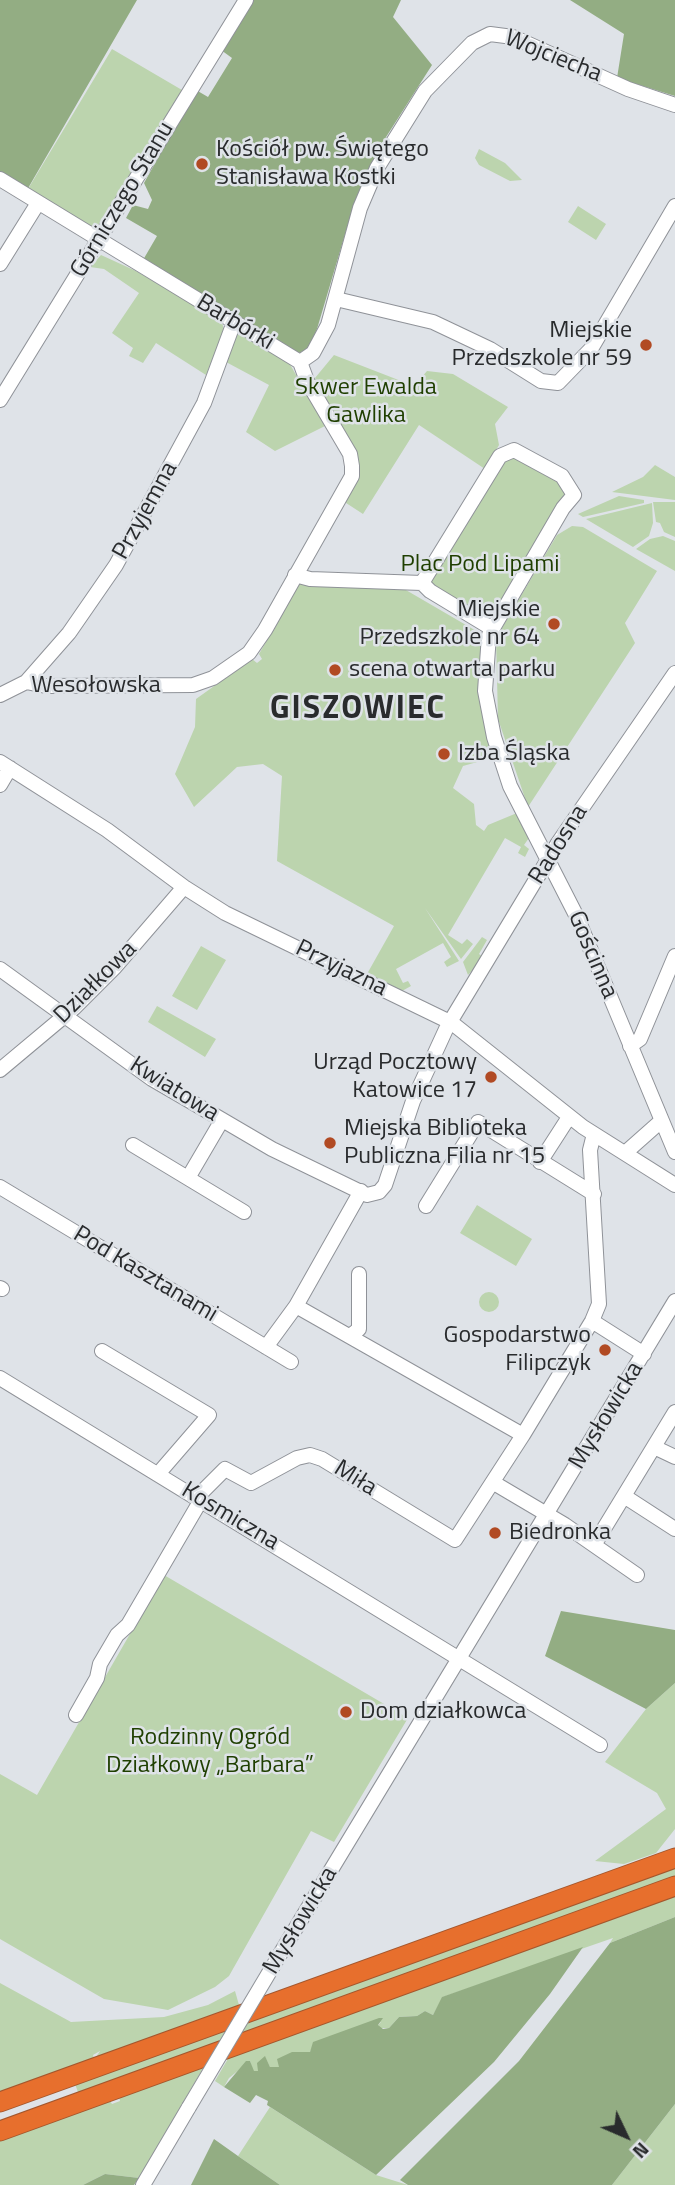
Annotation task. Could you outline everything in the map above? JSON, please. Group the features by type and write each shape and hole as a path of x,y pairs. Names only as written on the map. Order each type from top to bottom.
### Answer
{"highway":[{"path":"0,2102 675,1858"},
{"path":"0,2131 675,1886"}],"street":[{"name":"Górniczego Stanu","path":"0,400 246,0"},
{"name":"Wojciecha","path":"300,362 307,360 315,351 336,299 360,208 377,168 425,91 478,39 498,33 513,37 628,89 675,105"},
{"name":"Barbórki","path":"0,179 300,362 307,381 350,454 352,476 248,653 213,678 193,685"},
{"path":"0,264 38,203"},
{"path":"336,299 433,322 490,349 541,381 558,383 592,349 675,206"},
{"name":"Przyjemna","path":"26,682 69,633 97,594 142,520 204,403 234,322"},
{"path":"296,575 310,579 422,583 430,591 491,628 563,508 574,495 562,476 521,451 504,452 422,583"},
{"name":"Gościnna","path":"491,628 485,691 494,737 510,786 577,917 660,1122 675,1152"},
{"name":"Radosna","path":"452,1023 548,859 675,673"},
{"name":"Wesołowska","path":"0,695 26,682 46,687 193,685"},
{"path":"0,785 5,765"},
{"name":"Przyjazna","path":"5,765 107,830 184,887 250,925 452,1023 569,1117 675,1185"},
{"name":"Działkowa","path":"0,1070 65,1016 115,967 184,887"},
{"path":"630,1046 640,1039 675,956"},
{"name":"Kwiatowa","path":"0,969 152,1079 272,1149 361,1191"},
{"path":"266,1347 296,1306 361,1191 373,1195 385,1185 413,1101 447,1027 452,1023"},
{"path":"540,1162 569,1117"},
{"path":"188,1178 222,1120"},
{"path":"426,1206 478,1122 594,1194"},
{"path":"625,1153 660,1122"},
{"name":"Miła","path":"199,1499 225,1469 251,1483 297,1458 310,1455 322,1459 455,1541 494,1483 592,1321 599,1304 590,1150 594,1134"},
{"path":"133,1145 244,1212"},
{"name":"Pod Kasztanami","path":"0,1187 291,1362"},
{"path":"350,1336 359,1329 359,1274"},
{"name":"Mysłowicka","path":"143,2185 459,1656 548,1515 644,1354 670,1320 675,1301"},
{"path":"296,1306 523,1435"},
{"path":"592,1321 644,1354"},
{"path":"102,1351 209,1415 158,1474"},
{"name":"Kosmiczna","path":"0,1378 459,1656"},
{"path":"594,1545 675,1412"},
{"path":"654,1447 675,1457"},
{"path":"494,1483 548,1515 636,1575"},
{"path":"624,1496 675,1529"},
{"path":"76,1715 97,1678 100,1664 117,1635 128,1625 199,1499"},
{"path":"459,1656 600,1745"}],"green space":[{"path":"0,0 137,0 27,190 0,174"},
{"path":"254,0 401,0 393,17 432,65 379,148 354,204 317,329 309,348 297,354 143,260 157,236 126,218 133,205 148,209 152,200 144,183 196,90 208,97 232,58 221,50"},
{"path":"570,0 675,0 675,96 617,78 624,34"},
{"path":"112,49 182,90 96,229 28,189"},
{"path":"479,149 505,163 522,180 510,181 479,165 475,158"},
{"path":"578,206 606,224 596,240 568,222"},
{"path":"101,255 136,271 222,322 224,331 206,375 156,343 143,363 129,356 133,348 112,333 139,293 104,269 90,267"},
{"path":"238,330 287,359 325,426 275,451 246,432 269,385 226,362"},
{"name":"Skwer Ewalda Gawlika","path":"334,355 414,386 427,371 453,374 508,407 495,424 499,445 485,469 419,425 363,514 343,501 353,479 332,413 315,378"},
{"name":"Plac Pod Lipami","path":"507,454 559,477 565,487 565,495 490,623 430,586 427,577"},
{"path":"655,465 675,477 675,500 612,492 643,477"},
{"path":"619,496 644,500 644,503 583,517 578,514"},
{"path":"653,502 675,502 675,537 664,532 660,523 656,522"},
{"path":"652,503 653,523 649,536 633,547 586,519"},
{"path":"572,526 583,527 657,571 625,623 635,643 528,807 498,719 496,638 557,535"},
{"path":"663,536 675,541 675,571 636,549 650,539"},
{"path":"304,582 399,586 478,632 481,639 481,692 495,757 463,766 453,788 474,804 476,825 484,831 488,825 517,813 531,835 524,845 529,849 525,857 518,853 521,847 505,838 448,935 462,944 467,939 473,944 461,959 425,908 459,961 447,967 444,962 451,957 443,943 396,969 403,983 408,981 411,986 402,991 367,974 394,926 277,861 282,776 263,764 237,767 194,807 175,774 195,727 196,699 252,659 257,663 262,659 259,654 299,585"},
{"path":"482,937 487,940 479,954 484,958 468,975 463,962"},
{"path":"201,946 226,960 197,1010 172,996"},
{"path":"157,1006 216,1039 205,1057 148,1022"},
{"path":"477,1205 532,1239 516,1266 460,1233"},
{"path":"485,1292 493,1292 499,1302 493,1312 485,1312 479,1306 479,1298"},
{"name":"Rodzinny Ogród Działkowy „Barbara”","path":"164,1575 408,1718 334,1842 311,1831 229,1976 215,1987 168,2010 104,1999 0,1939 0,1774 37,1795"},
{"path":"561,1611 675,1630 675,1683 646,1709 545,1656"},
{"path":"675,1683 675,1829 656,1853 624,1864 595,1861 666,1809 657,1793 605,1762 646,1709"},
{"path":"675,1865 675,1880 79,2095 74,2081"},
{"path":"675,1896 675,1917 610,1943 613,1938 443,1997 433,2015 425,2011 417,2016 399,2017 389,2028 380,2028 378,2025 381,2022 313,2046 310,2052 278,2059 280,2068 270,2067 265,2057 258,2072 253,2071 250,2061 229,2078 224,2087 215,2081 229,2057"},
{"path":"675,1917 675,2104 612,2185 408,2185 400,2180 519,2061 610,1943"},
{"path":"583,1947 550,1994 494,2062 376,2175 267,2105 268,2101 256,2095 250,2103 224,2087 246,2061 250,2061 254,2071 258,2071 257,2063 265,2056 270,2067 279,2067 277,2059 292,2052 310,2052 313,2042 379,2018 383,2018 378,2025 383,2029 389,2028 399,2017 417,2016 425,2011 433,2015 442,1997"},
{"path":"0,1983 71,2022 164,2017 208,2005 235,1991 239,2005 96,2057 100,2051 93,2055 94,2058 0,2093"},
{"path":"205,2065 139,2178 105,2174 83,2185 0,2185 0,2141 110,2101 112,2104 120,2101 119,2096"},
{"path":"675,2104 675,2185 612,2185"},
{"path":"270,2107 376,2175 408,2185 280,2185 238,2156"},
{"path":"214,2139 238,2156 280,2185 191,2185"},
{"path":"105,2174 139,2178 134,2185 83,2185"}],"place":[{"name":"Kościół pw. Świętego Stanisława Kostki","path":"202,164"},
{"name":"Miejskie Przedszkole nr 59","path":"646,345"},
{"name":"Miejskie Przedszkole nr 64","path":"554,624"},
{"name":"scena otwarta parku","path":"335,670"},
{"name":"Izba Śląska","path":"444,754"},
{"name":"Urząd Pocztowy Katowice 17","path":"491,1077"},
{"name":"Miejska Biblioteka Publiczna Filia nr 15","path":"330,1143"},
{"name":"Gospodarstwo Filipczyk","path":"605,1350"},
{"name":"Biedronka","path":"495,1533"},
{"name":"Dom działkowca","path":"346,1712"}],"district":[{"name":"GISZOWIEC","path":"358,710"}]}
